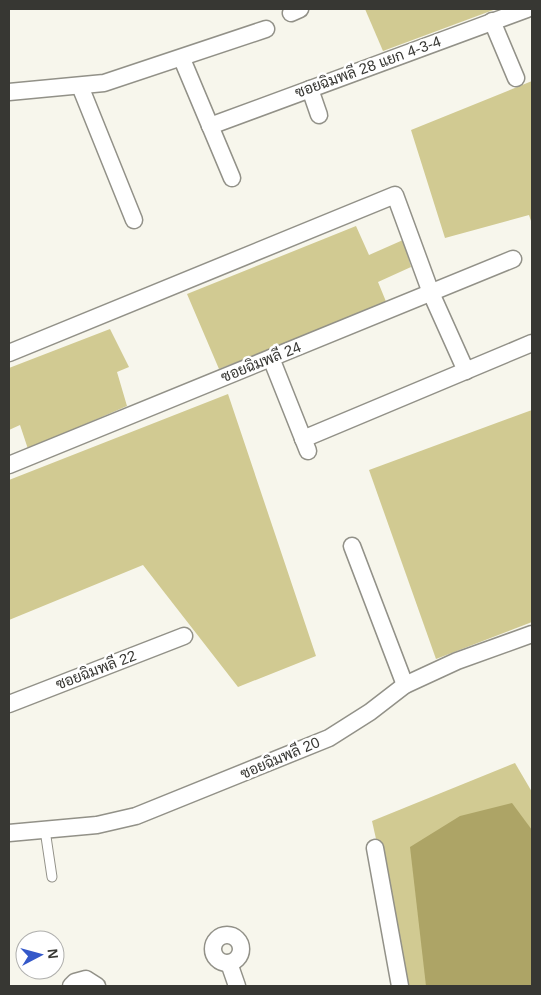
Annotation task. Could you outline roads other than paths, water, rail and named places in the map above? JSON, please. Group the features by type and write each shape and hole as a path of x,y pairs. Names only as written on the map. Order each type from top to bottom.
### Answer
{"street":[{"name":"ซอยฉิมพลี 28 แยก 4-3-4","path":"210,126 526,9"},
{"path":"492,22 516,78"},
{"path":"9,92 104,84 266,29"},
{"path":"182,59 232,178"},
{"path":"80,86 134,220"},
{"path":"310,89 319,115"},
{"path":"9,353 395,195 431,293 466,370"},
{"name":"ซอยฉิมพลี 24","path":"9,465 513,258"},
{"path":"270,358 306,445 466,370 532,343"},
{"path":"352,546 405,685"},
{"name":"ซอยฉิมพลี 20","path":"9,833 97,825 136,816 329,738 370,712 405,685 457,661 532,634"},
{"name":"ซอยฉิมพลี 22","path":"9,704 184,636"},
{"path":"375,848 400,986"},
{"path":"229,963 237,986"},
{"path":"71,986 75,982 86,980 97,986"}],"lane":[{"path":"45,830 52,877"}]}
